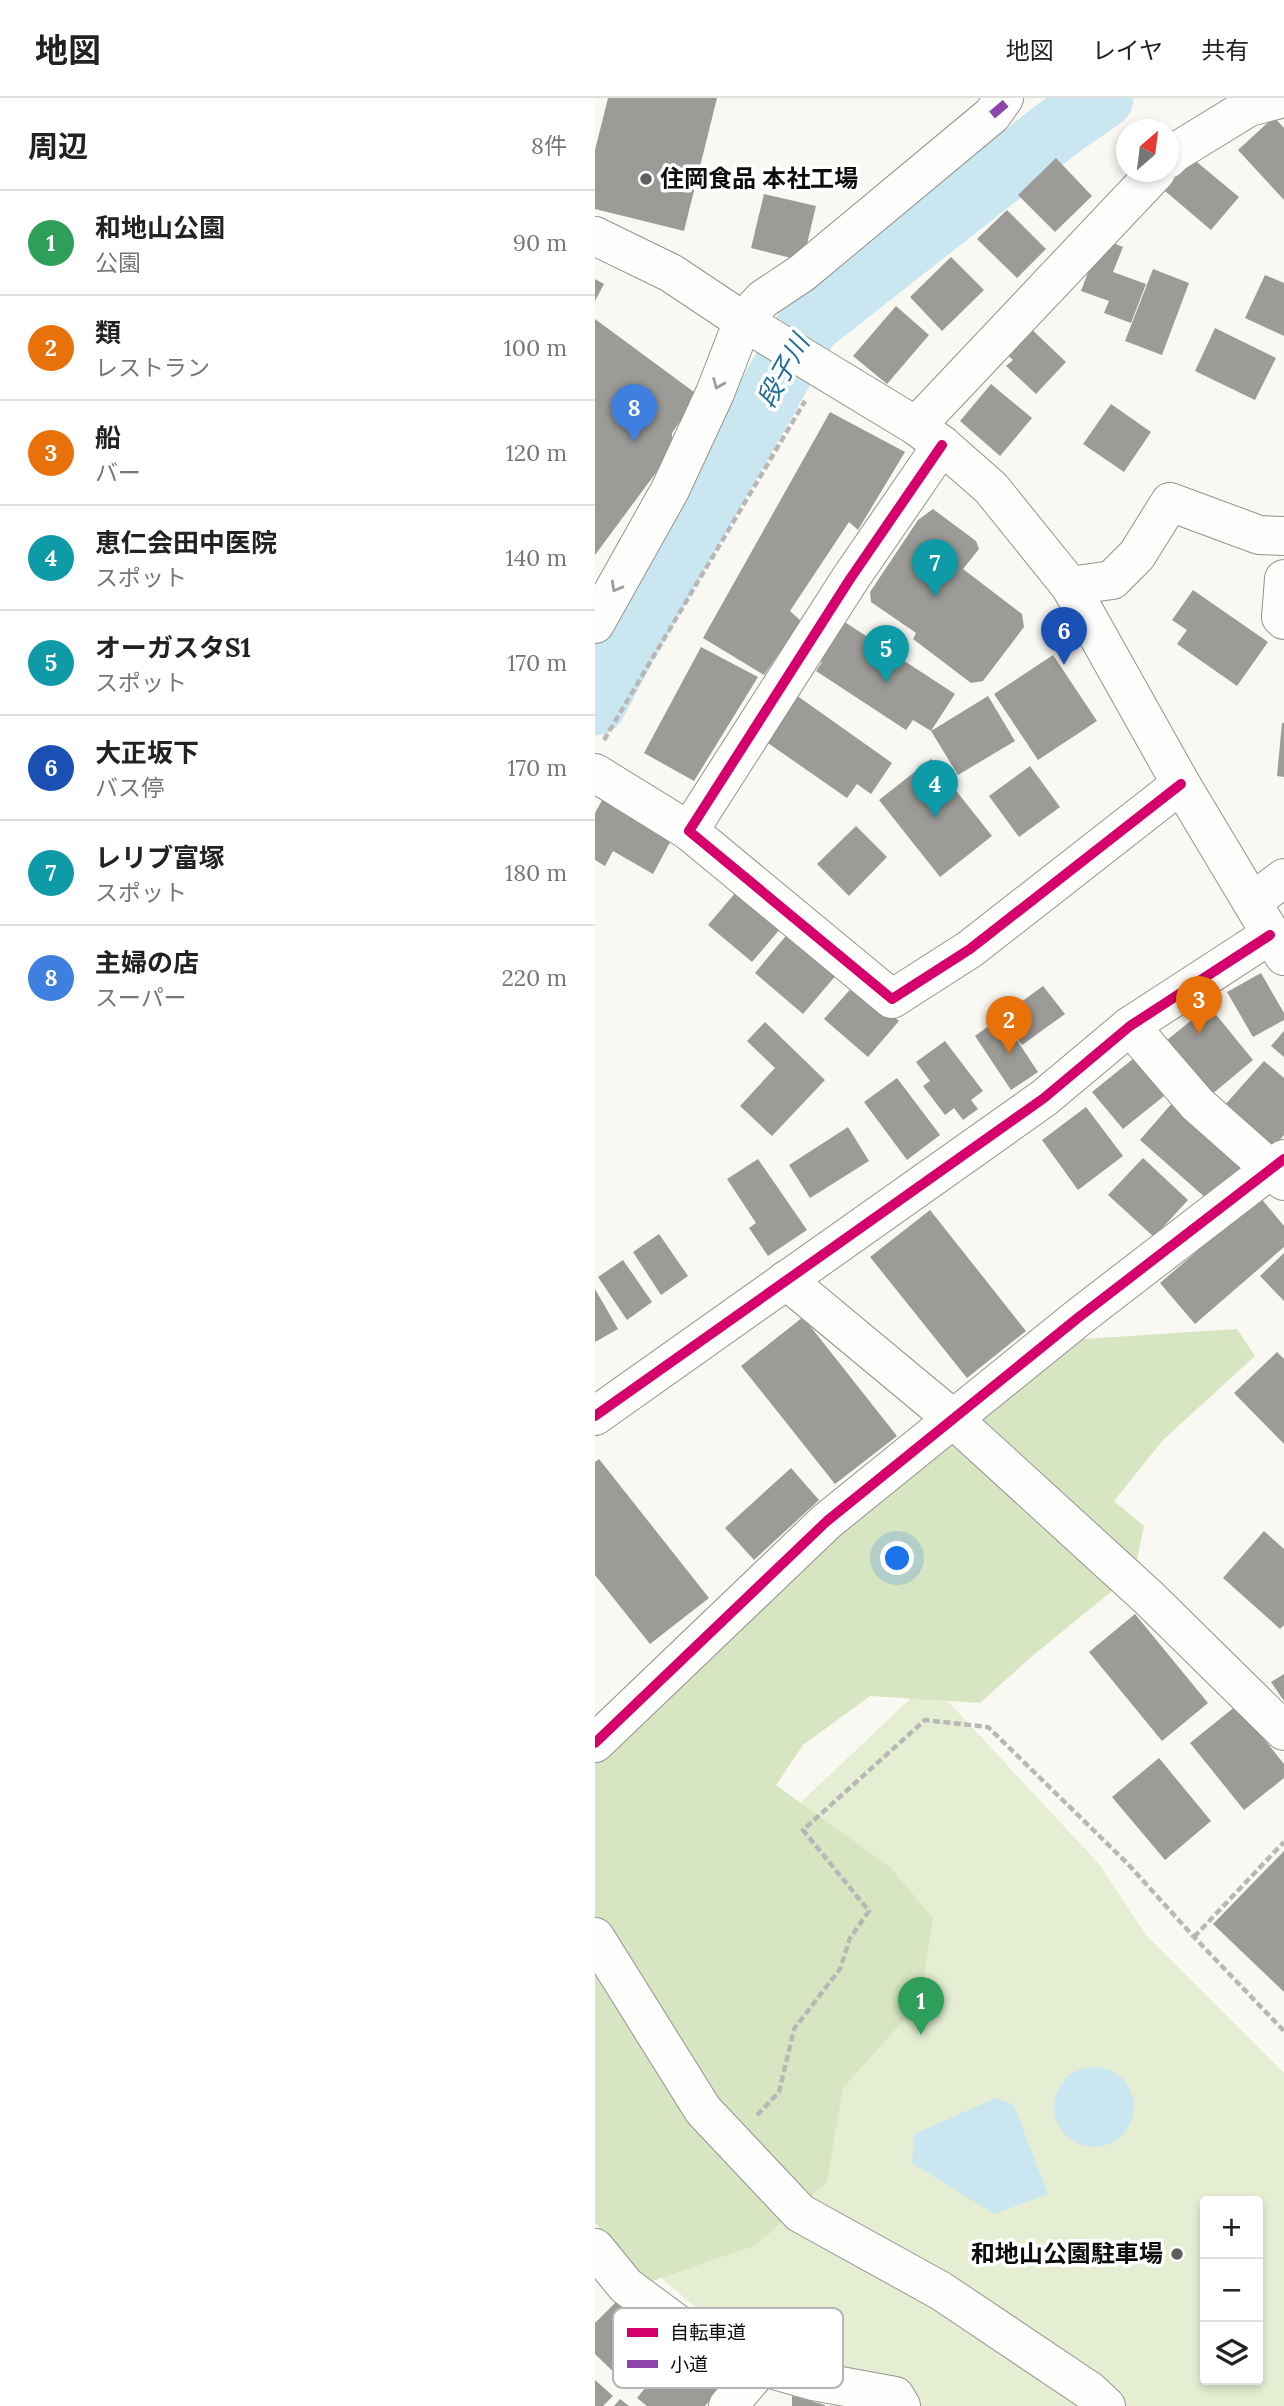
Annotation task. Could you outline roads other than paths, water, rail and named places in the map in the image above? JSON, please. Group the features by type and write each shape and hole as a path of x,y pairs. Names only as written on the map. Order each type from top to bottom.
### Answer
{"street":[{"path":"595,624 670,490 763,299 802,273 992,115 1004,98"},
{"path":"1179,150 1249,107 1283,98"},
{"path":"689,831 850,579 929,436 1147,182"},
{"path":"595,236 671,273 929,436 991,488 1070,586 1181,785 1269,931"},
{"path":"1070,586 1112,580 1137,555 1170,502 1259,535 1284,536"},
{"path":"1284,579 1281,617 1284,620"},
{"path":"598,759 892,999 970,949 1181,785"},
{"path":"595,1416 1044,1098 1130,1026 1269,931 1284,878"},
{"path":"595,1743 827,1521 1079,1317 1280,1170 1197,1104 1130,1026"},
{"path":"786,1280 952,1418 1149,1598 1284,1731"},
{"path":"595,1937 703,2110 800,2213 941,2291 1090,2391 1106,2406"},
{"path":"595,2248 627,2286 656,2308"},
{"path":"843,2386 895,2396 901,2406"},
{"path":"728,2406 744,2388"}],"water":[{"path":"1094,2067 1109,2070 1122,2079 1131,2092 1134,2107 1131,2122 1122,2135 1109,2144 1094,2147 1079,2144 1066,2135 1057,2122 1054,2107 1057,2092 1066,2079 1079,2070"},
{"path":"996,2098 1014,2105 1048,2194 994,2214 912,2163 914,2134"}],"waterway":[{"name":"段子川","path":"595,704 624,648 809,324 1061,126 1102,98"}],"place":[{"name":"住岡食品 本社工場","path":"646,179"},
{"name":"主婦の店","path":"634,442"},
{"name":"レリブ富塚","path":"935,597"},
{"name":"大正坂下","path":"1064,665"},
{"name":"オーガスタS1","path":"886,683"},
{"name":"恵仁会田中医院","path":"935,818"},
{"name":"船","path":"1199,1034"},
{"name":"類","path":"1009,1054"},
{"name":"和地山公園","path":"921,2035"},
{"name":"和地山公園駐車場","path":"1177,2254"}]}
